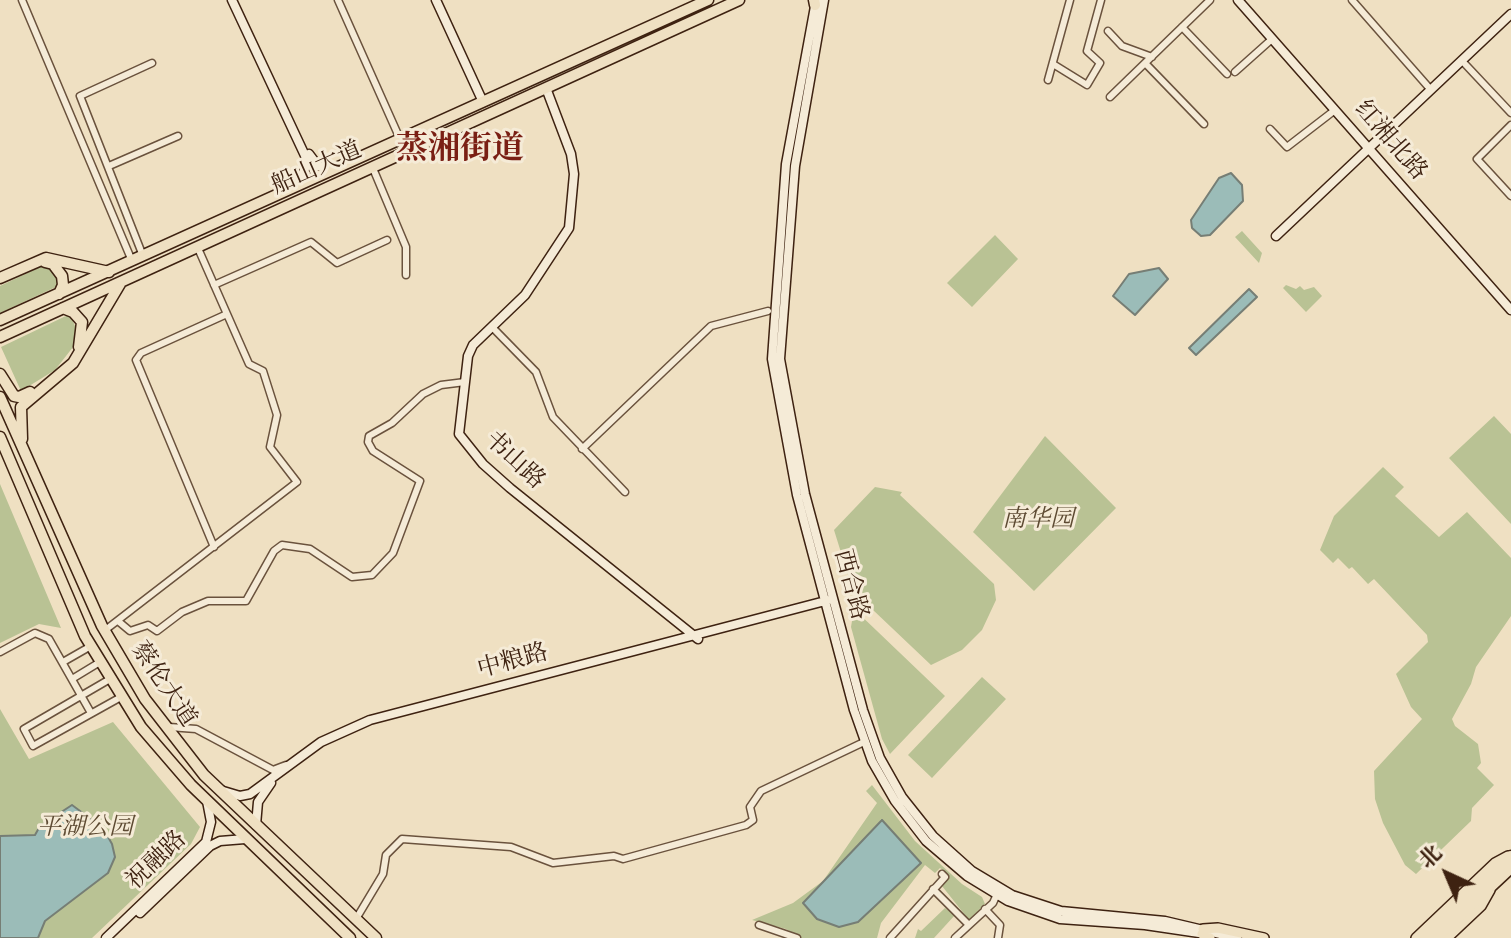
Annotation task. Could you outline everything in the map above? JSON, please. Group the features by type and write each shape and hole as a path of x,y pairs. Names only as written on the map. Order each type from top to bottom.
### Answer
{"highway":[{"name":"船山大道","path":"0,320 401,140 686,4 708,0"},
{"name":"船山大道","path":"0,337 739,0"},
{"path":"0,281 46,258 109,272"},
{"path":"0,281 48,262 62,276 59,294"},
{"path":"22,439 21,407 73,363 122,281"},
{"path":"0,373 19,397 61,370 79,347 83,328 79,316 63,308"},
{"path":"0,373 33,472"},
{"name":"蔡伦大道","path":"0,397 104,631 126,670 164,725 219,790 376,938"},
{"name":"蔡伦大道","path":"0,439 91,646 141,727 207,801 350,938"},
{"path":"1425,938 1511,855"},
{"path":"1436,938 1511,868"}],"main road":[{"path":"1416,938 1495,863 1511,855"},
{"path":"1447,938 1481,906 1493,885"},
{"path":"1204,935 1218,928 1264,938"}],"street":[{"path":"22,0 132,261"},
{"path":"235,0 312,160 318,166 334,169"},
{"path":"235,0 308,162 297,186"},
{"path":"338,0 401,140"},
{"path":"439,0 485,101"},
{"path":"1048,80 1070,0"},
{"path":"1053,64 1087,85 1100,63 1087,51 1101,0"},
{"path":"1110,97 1210,0"},
{"name":"红湘北路","path":"1238,0 1511,302"},
{"name":"红湘北路","path":"1245,0 1511,310"},
{"path":"1352,0 1431,90"},
{"name":"西合路","path":"817,1 786,164 771,348 789,462 863,710 889,776 933,836 998,892"},
{"path":"1373,148 1511,14"},
{"path":"1278,237 1511,21"},
{"path":"1182,27 1227,74"},
{"path":"1108,31 1122,46 1152,57"},
{"path":"1235,72 1272,39"},
{"path":"143,256 80,96 152,63"},
{"path":"1145,63 1204,124"},
{"path":"1465,64 1511,113"},
{"name":"书山路","path":"546,88 571,154 573,202 569,228 530,289 470,351 459,434 483,464 696,637"},
{"path":"1270,129 1287,147 1335,110"},
{"path":"1511,125 1477,159 1511,196"},
{"path":"109,166 178,136"},
{"path":"372,166 406,247 406,275"},
{"path":"214,285 311,242 337,263 387,240"},
{"path":"104,631 297,482 270,447 277,415 263,371 249,364 197,246"},
{"path":"582,449 711,326 768,311"},
{"path":"214,547 136,360 141,353 227,314"},
{"path":"492,327 536,372 553,417 625,492"},
{"path":"118,621 130,631 148,625 157,631 182,612 208,601 221,598 246,601 274,551 282,545 310,549 352,577 372,575 393,553 420,481 373,451 368,442 369,436 392,423 423,394 441,385 465,382"},
{"name":"西合路","path":"830,602 864,742 895,801 926,841 967,876 998,892 1032,904 1061,911 1165,921 1222,938"},
{"name":"中粮路","path":"255,825 262,793 292,766 347,733 830,602"},
{"path":"667,614 673,630 667,642"},
{"path":"25,626 31,636"},
{"path":"0,652 35,633 49,639 91,713"},
{"name":"中粮路","path":"219,790 240,796 250,794 321,742 370,720 696,637"},
{"path":"63,662 91,646"},
{"path":"72,679 100,662"},
{"path":"110,679 24,729 33,746 121,697"},
{"path":"164,725 196,729 273,770 290,764"},
{"path":"356,919 383,874 386,855 402,839 511,847 553,863 614,856 623,859 746,825 753,820 750,807 761,791 864,742"},
{"name":"祝融路","path":"106,938 206,842 211,822 207,801"},
{"name":"祝融路","path":"114,938 210,846 220,841 245,839"},
{"path":"890,938 892,932 945,877 942,874"},
{"path":"933,889 969,925"},
{"path":"955,938 998,892"},
{"path":"985,909 1000,925 998,938"},
{"path":"759,925 797,938"},
{"name":"西合路","path":"1204,935 1237,938"}],"green space":[{"path":"1242,231 1262,253 1259,263 1235,237"},
{"path":"995,235 1018,259 972,307 947,283"},
{"path":"40,267 51,268 59,280 58,286 0,313 0,286"},
{"path":"1286,285 1296,289 1300,286 1304,290 1314,287 1322,296 1306,312 1283,288"},
{"path":"70,314 77,331 77,342 55,370 21,391 1,347"},
{"path":"1494,416 1511,434 1511,524 1449,458"},
{"name":"南华园","path":"1045,436 1116,508 1034,591 973,532"},
{"path":"1383,467 1404,487 1395,496 1439,537 1467,512 1511,558 1511,616 1476,667 1471,684 1452,719 1455,726 1478,744 1481,763 1477,768 1494,785 1472,808 1471,821 1416,874 1405,865 1383,823 1375,799 1374,771 1422,719 1411,707 1396,674 1428,642 1427,635 1374,579 1368,584 1352,567 1349,569 1338,558 1333,563 1320,550 1334,516"},
{"path":"0,484 61,628 39,624 0,643"},
{"path":"875,487 902,492 900,495 994,584 996,600 982,630 962,650 931,665 853,591 834,530"},
{"path":"854,609 945,696 890,754 882,739 851,627"},
{"path":"982,677 1006,699 932,778 908,755"},
{"name":"平湖公园","path":"0,709 29,759 113,722 200,827 191,844 92,938 0,938"},
{"path":"872,785 915,841 962,884 982,897 985,904 969,920 942,886 950,877 940,868 935,873 925,865 881,923 877,938 801,938 786,929 752,920 793,903 823,881 877,803 866,791"},
{"path":"945,908 955,915 934,938 915,938 918,929 921,931"}],"water":[{"path":"1231,173 1242,185 1243,201 1210,235 1201,236 1192,228 1191,220 1219,178"},
{"path":"1159,268 1168,279 1135,315 1113,296 1129,274"},
{"path":"1249,289 1257,297 1196,355 1189,348"},
{"path":"72,805 103,828 112,844 115,857 108,873 45,921 38,938 0,938 0,836 35,835 40,826"},
{"path":"882,820 921,863 858,922 839,927 817,919 803,903"}],"district":[{"name":"蒸湘街道","path":"460,151"}]}
